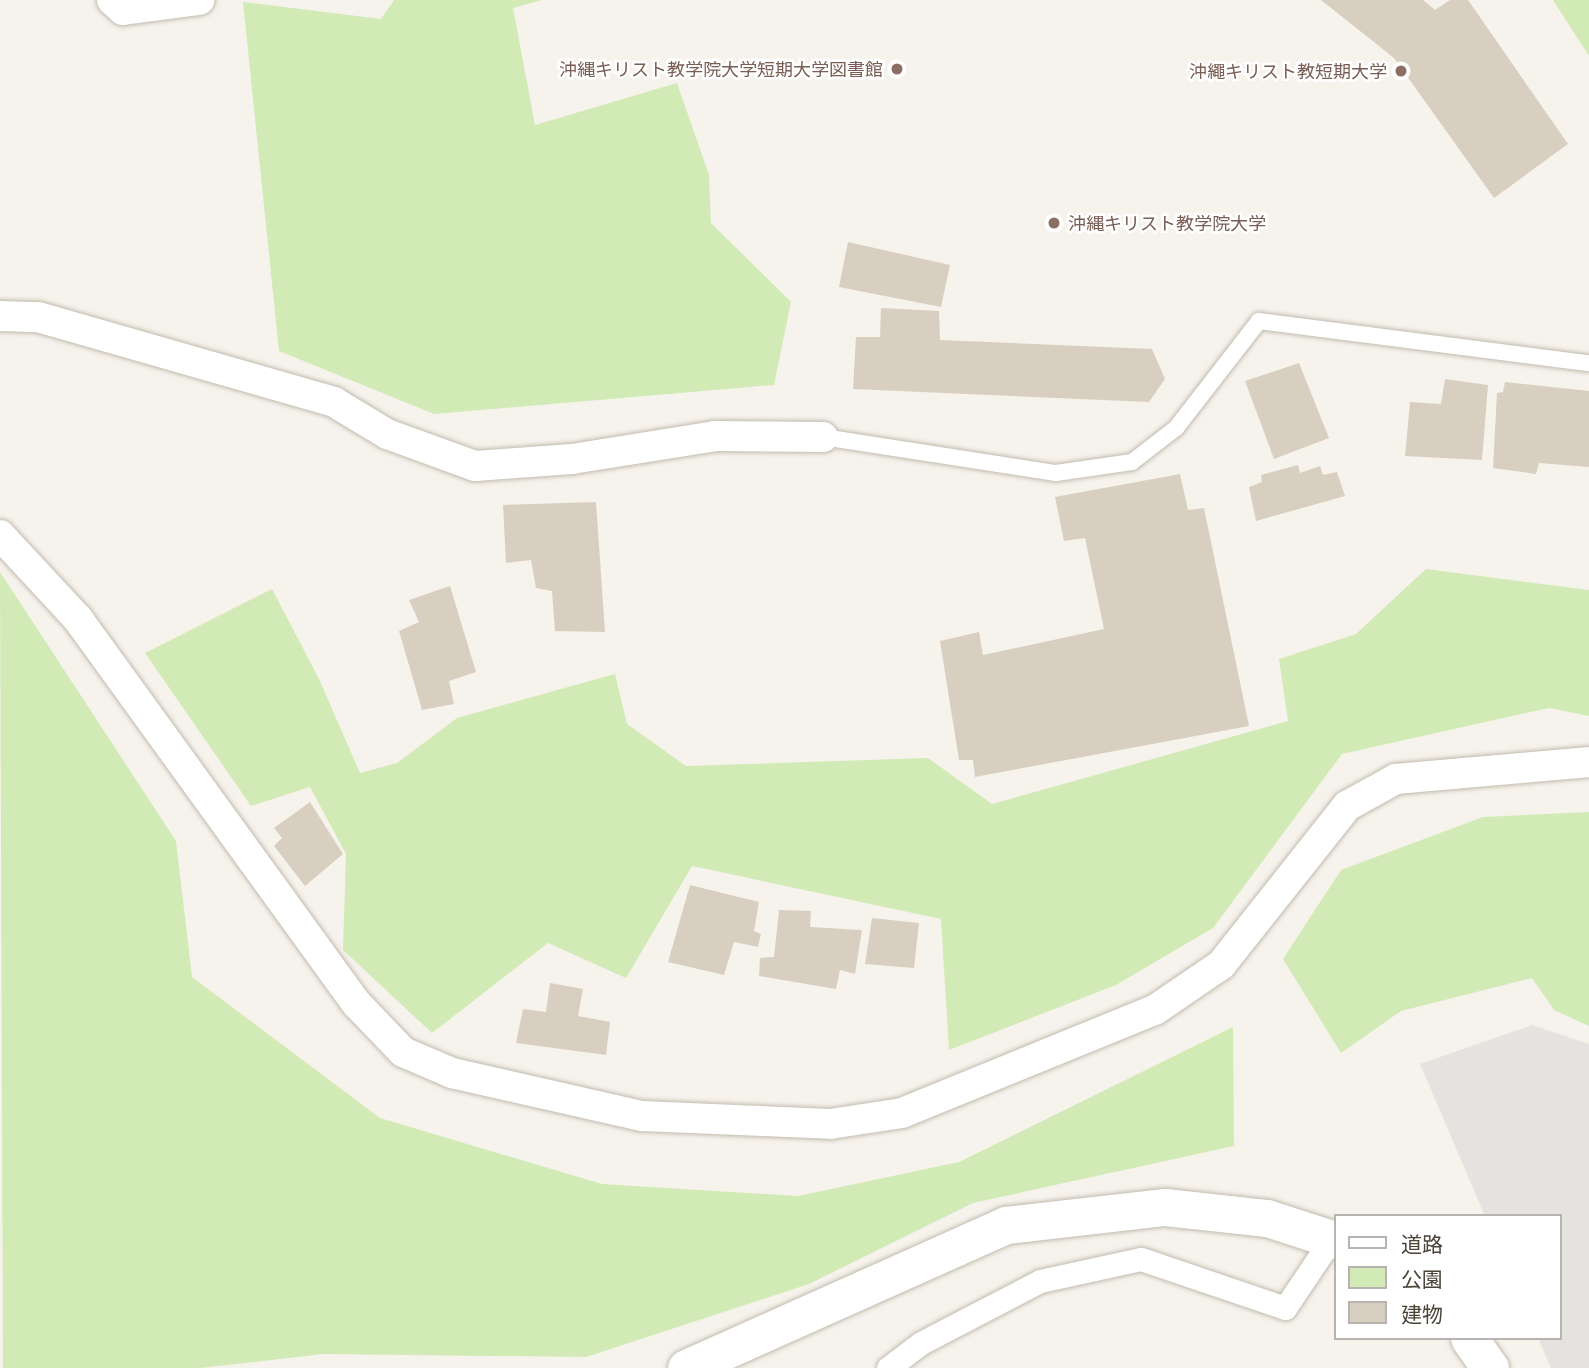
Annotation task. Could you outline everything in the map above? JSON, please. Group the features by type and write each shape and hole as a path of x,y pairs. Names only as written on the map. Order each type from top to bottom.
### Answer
{"street":[{"path":"112,0 123,10 199,0"},
{"path":"0,316 38,317 334,402 387,433 475,466 572,459 715,436 823,437"},
{"path":"0,535 78,619 357,1004 403,1052 452,1073 642,1116 830,1124 902,1113 1155,1010 1222,965 1347,806 1396,779 1589,762"},
{"path":"686,1368 1006,1225 1165,1207 1267,1217 1334,1239 1285,1308 1141,1259 1040,1280 921,1343 888,1368"},
{"path":"1470,1340 1490,1368"}],"lane":[{"path":"823,437 1056,474 1132,461 1176,428 1259,321 1589,363"}],"green space":[{"path":"394,0 542,0 513,8 535,125 677,83 709,175 711,223 791,302 774,385 434,414 279,351 243,2 381,19"},
{"path":"1553,0 1589,0 1589,56"},
{"path":"1426,569 1589,590 1589,716 1549,708 1342,754 1213,928 1116,985 949,1050 941,919 692,866 626,978 548,943 432,1033 343,950 346,854 310,787 251,806 145,653 272,589 319,679 360,773 397,763 457,718 615,674 627,724 686,766 928,758 992,804 1288,721 1279,659 1356,634"},
{"path":"0,572 176,841 192,977 380,1118 602,1184 798,1196 959,1162 1233,1027 1234,1146 973,1203 809,1284 586,1357 323,1354 201,1368 3,1368"},
{"path":"1589,812 1589,1026 1554,1010 1532,978 1401,1011 1341,1053 1283,959 1341,870 1483,817"}],"shaded area":[{"path":"1532,1025 1589,1044 1589,1368 1551,1368 1539,1340 1561,1340 1561,1214 1484,1214 1420,1064"}],"building":[{"path":"1321,0 1423,0 1435,10 1450,0 1468,0 1568,144 1494,198 1394,58"},
{"path":"848,242 950,265 941,307 839,287"},
{"path":"881,308 939,311 940,340 1152,349 1165,379 1149,402 853,389 856,337 880,337"},
{"path":"1299,363 1329,438 1274,459 1245,381"},
{"path":"1445,379 1488,385 1482,460 1405,456 1410,402 1441,404"},
{"path":"1505,382 1589,391 1589,467 1539,463 1536,474 1493,468 1497,393 1503,392"},
{"path":"1298,465 1300,473 1320,466 1323,475 1337,472 1345,496 1256,521 1249,487 1262,482 1261,475"},
{"path":"1180,474 1188,510 1204,508 1249,726 975,777 973,760 959,760 940,641 979,632 983,655 1104,629 1085,538 1064,541 1055,497"},
{"path":"596,502 605,632 555,631 552,591 536,588 531,560 506,563 503,505"},
{"path":"450,586 476,672 449,681 454,704 422,710 399,631 419,622 409,600"},
{"path":"310,802 343,854 305,886 274,846 282,838 274,828"},
{"path":"690,885 759,902 754,931 761,934 758,947 734,942 724,975 668,962"},
{"path":"779,910 811,911 810,927 862,930 855,974 840,970 836,989 759,976 760,958 774,957"},
{"path":"872,918 919,923 914,968 865,964"},
{"path":"550,983 583,989 578,1016 610,1022 606,1055 516,1043 523,1009 546,1012"}],"place":[{"name":"沖縄キリスト教学院大学短期大学図書館","path":"897,69"},
{"name":"沖繩キリスト教短期大学","path":"1401,71"},
{"name":"沖縄キリスト教学院大学","path":"1054,223"}]}
